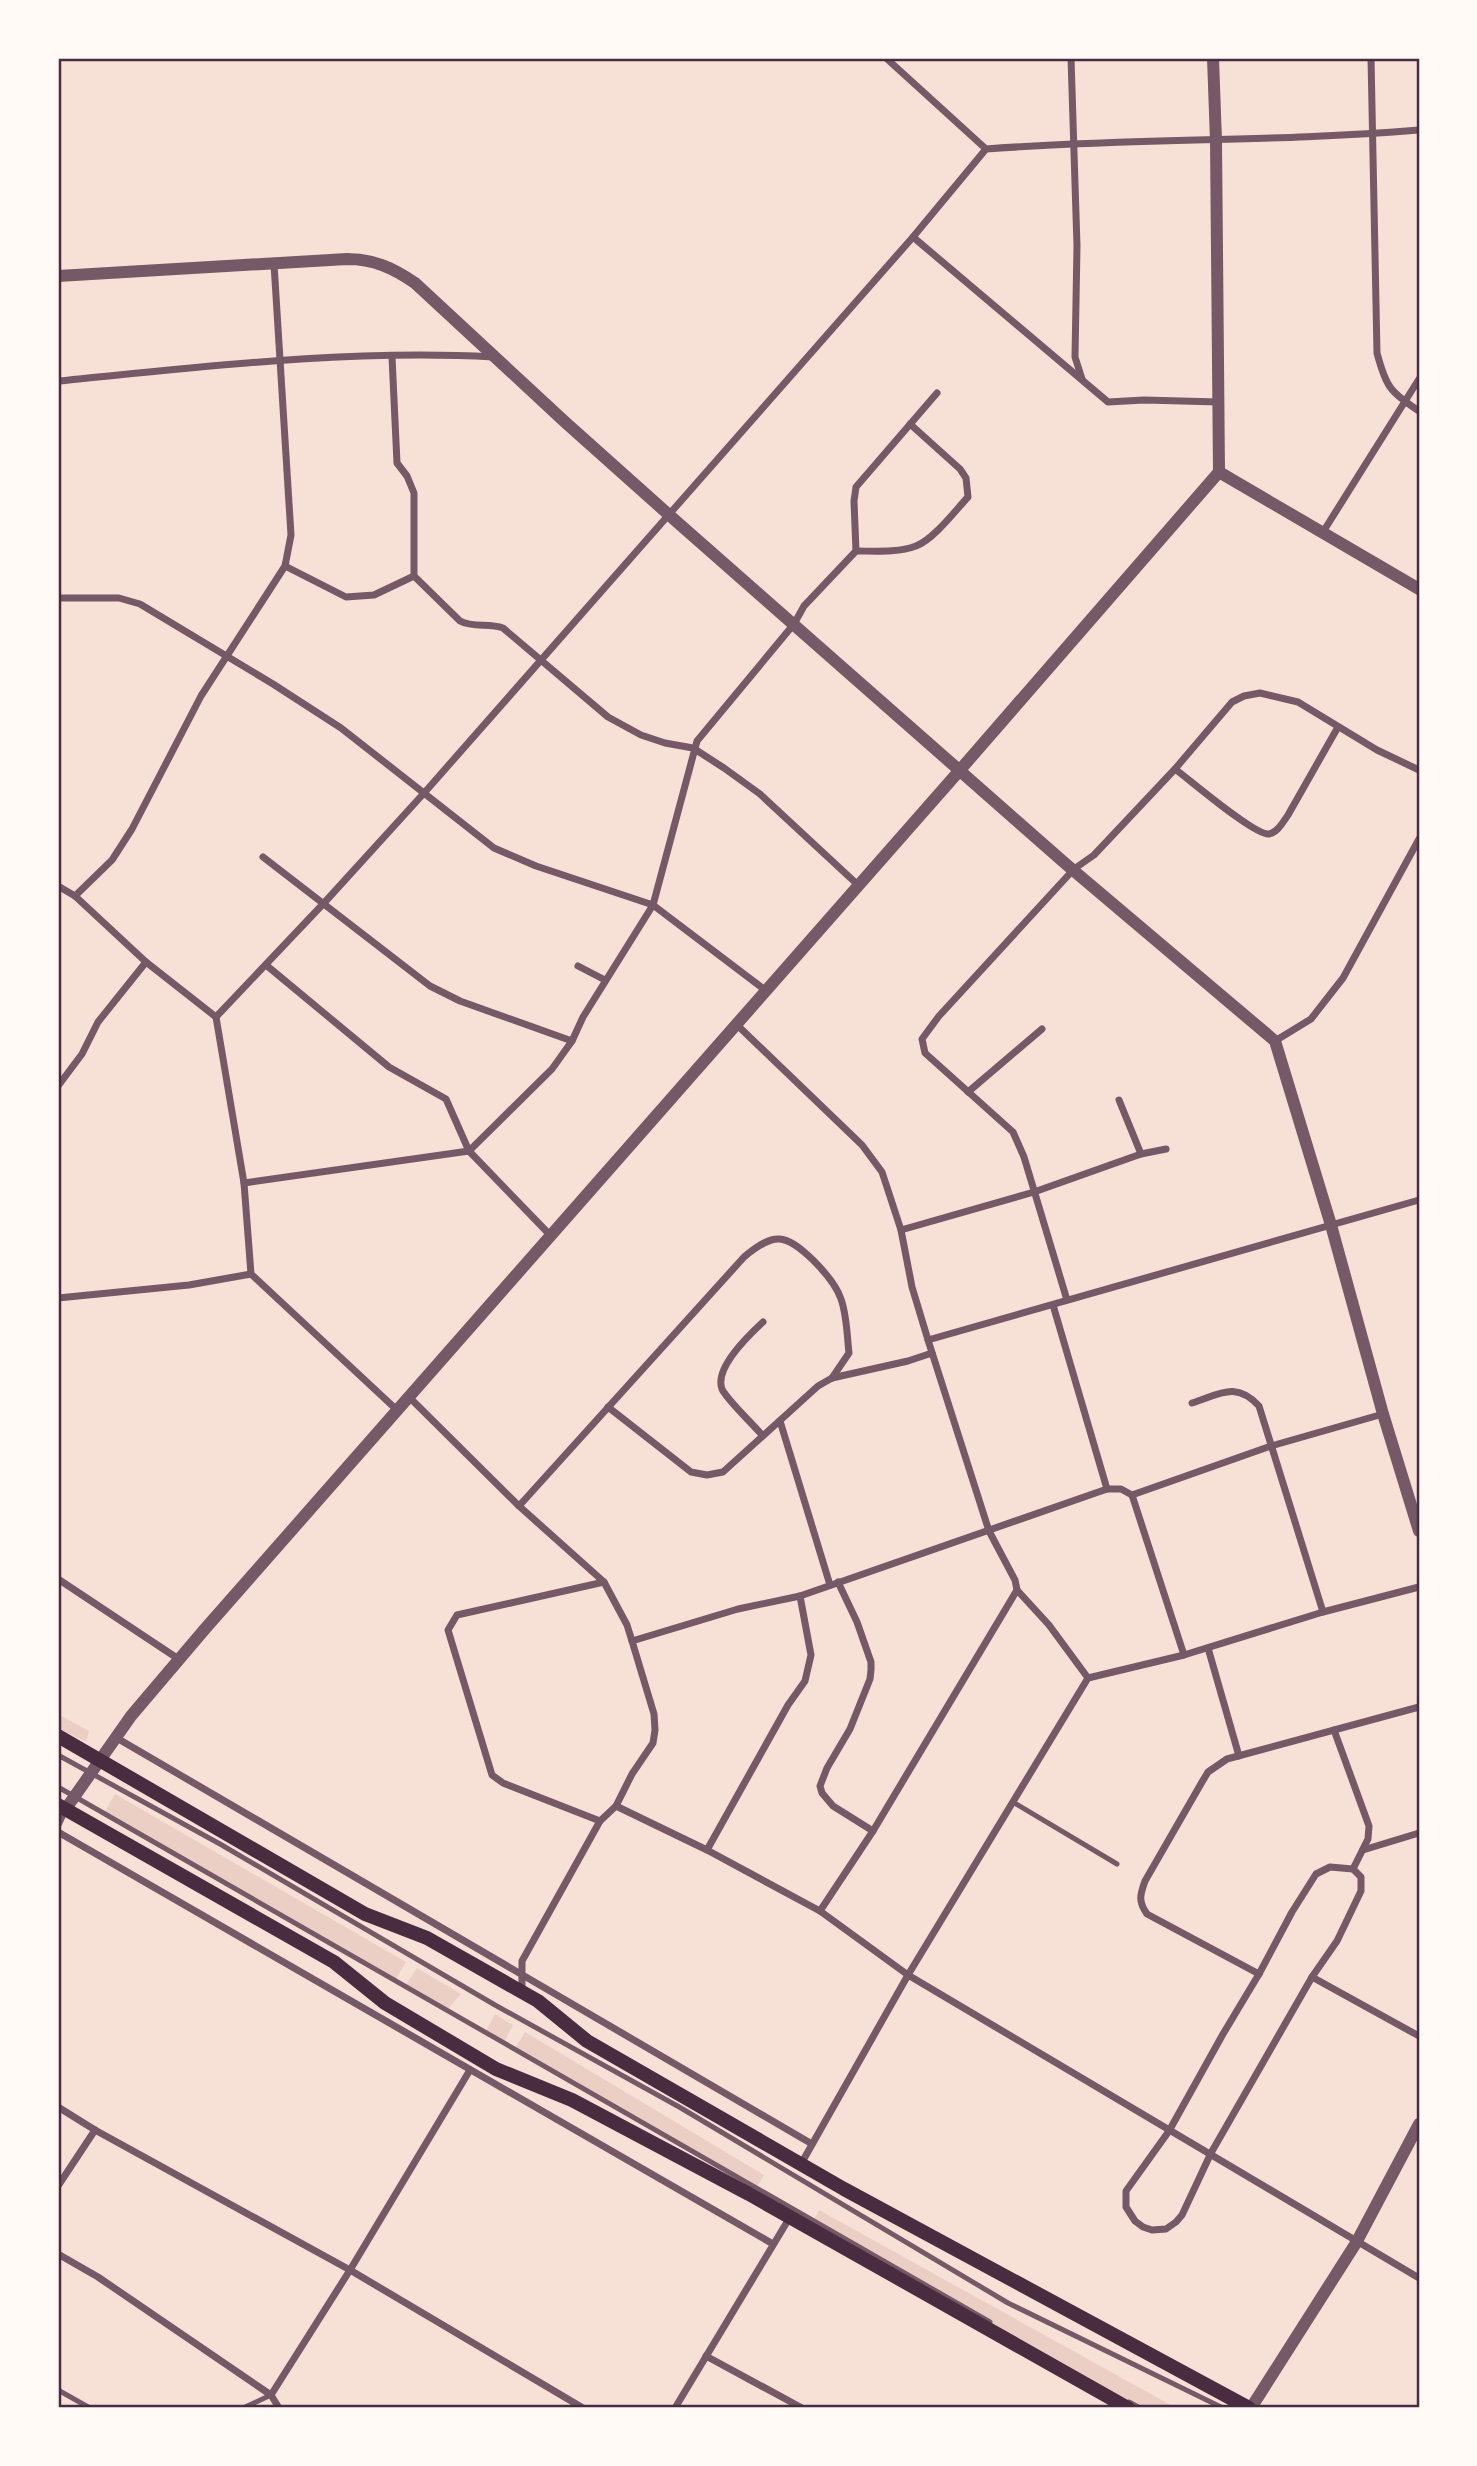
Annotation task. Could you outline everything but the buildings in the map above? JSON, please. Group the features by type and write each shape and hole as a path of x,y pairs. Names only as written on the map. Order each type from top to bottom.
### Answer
{"main road":[{"path":"58,1736 365,1914 433,1941 522,1992 551,2010 587,2041 801,2164 1250,2408"},
{"path":"61,1807 334,1962 386,2003 496,2068 572,2100 790,2217 1128,2408"},
{"path":"433,1941 441,1928"}],"street":[{"path":"886,58 986,149"},
{"path":"1071,58 1077,246 1075,357 1082,379"},
{"path":"58,1825 61,1807 74,1796 131,1716 204,1630 1219,472 1213,58"},
{"path":"1371,58 1377,353 1382,374 1390,388 1419,411"},
{"path":"216,1017 425,792 913,237 986,149 1073,142 1216,141 1419,130"},
{"path":"913,237 1112,404 1144,400 1219,402"},
{"path":"58,276 361,259 396,270 415,283 668,514 1275,1041 1419,1531"},
{"path":"75,896 112,860 132,829 201,696 285,566 291,535 274,264"},
{"path":"58,381 279,360 446,355 498,358"},
{"path":"392,357 397,463 407,476 414,493 414,576 463,623 500,627 608,717 628,729 665,743 693,748 760,794 858,885"},
{"path":"1323,532 1419,379"},
{"path":"856,551 856,487 937,393"},
{"path":"244,1183 469,1151 552,1069 572,1041 605,980 653,905 693,748 794,624 804,606 856,551 898,550 916,546 942,525 968,497 966,478 960,469 910,424"},
{"path":"1219,472 1419,589"},
{"path":"285,566 346,597 374,595 414,576"},
{"path":"58,598 130,599 341,728 484,841 512,857 653,905 765,990"},
{"path":"1067,1300 1013,1132 925,1053 922,1039 939,1016 1074,869 1094,855 1175,769 1232,702 1252,694 1268,693 1298,702 1377,750 1419,770"},
{"path":"1175,769 1250,827 1264,834 1271,833 1280,827 1288,815 1338,727"},
{"path":"1275,1041 1311,1019 1343,978 1419,839"},
{"path":"263,857 442,993 572,1041"},
{"path":"58,886 75,896 146,962 216,1017 244,1183 251,1274 398,1411"},
{"path":"58,1086 82,1055 103,1015 146,962"},
{"path":"266,965 389,1067 446,1099 469,1151 551,1236"},
{"path":"578,966 605,980"},
{"path":"736,1024 873,1158 888,1188 901,1230 912,1287 989,1531 1015,1580 1017,1590 1049,1625 1088,1678"},
{"path":"968,1092 1042,1029"},
{"path":"1119,1100 1141,1154"},
{"path":"901,1230 1034,1192 1141,1154 1166,1149"},
{"path":"928,1340 1419,1200"},
{"path":"519,1506 744,1257 759,1245 772,1240 787,1239 799,1245 832,1281 842,1299 849,1353 832,1378"},
{"path":"58,1298 188,1285 251,1274"},
{"path":"1053,1306 1107,1489"},
{"path":"762,1434 725,1394 721,1383 727,1363 734,1352 763,1322"},
{"path":"608,1407 691,1472 707,1475 723,1472 762,1434 818,1386 832,1378 932,1353"},
{"path":"1192,1403 1226,1392 1240,1391 1259,1406 1323,1612"},
{"path":"409,1397 519,1506 604,1582 627,1625 654,1714 653,1743 632,1774 616,1806 600,1821 522,1961 522,1992"},
{"path":"1132,1495 1270,1446 1383,1414"},
{"path":"780,1421 830,1585"},
{"path":"632,1641 737,1609 800,1596 1107,1489 1121,1489 1132,1495 1184,1655"},
{"path":"58,1579 181,1660"},
{"path":"600,1821 503,1783 492,1775 448,1630 457,1615 604,1582"},
{"path":"838,1582 857,1622 871,1662 871,1670 850,1729 827,1768 820,1786 822,1793 833,1806 873,1831"},
{"path":"801,2164 908,1975 1088,1678 1184,1655 1323,1612 1419,1587"},
{"path":"820,1911 873,1831 1017,1590"},
{"path":"707,1850 788,1705 805,1681 811,1655 800,1596"},
{"path":"1208,1648 1239,1756"},
{"path":"1259,1974 1147,1914 1140,1905 1145,1881 1208,1772 1227,1759 1419,1707"},
{"path":"1334,1730 1368,1822 1368,1839 1353,1869"},
{"path":"115,1737 813,2144"},
{"path":"616,1806 707,1850 820,1911 908,1975 1419,2278"},
{"path":"58,1832 773,2244"},
{"path":"1363,1850 1419,1832"},
{"path":"1330,1867 1353,1869 1361,1877 1362,1891 1337,1941 1312,1977 1211,2153 1189,2203 1176,2222 1159,2230 1143,2227 1135,2221 1126,2207 1126,2191 1169,2131 1315,1874 1330,1867"},
{"path":"1312,1977 1419,2036"},
{"path":"271,2395 470,2070"},
{"path":"58,2107 350,2270 583,2408"},
{"path":"1250,2408 1356,2243 1419,2124"},
{"path":"58,2186 95,2130"},
{"path":"675,2408 790,2217"},
{"path":"58,2254 98,2277 271,2395 279,2408"},
{"path":"706,2356 802,2408"}],"lane":[{"path":"58,1755 220,1844 495,2005 681,2108 1008,2303 1223,2408"},
{"path":"58,1787 1140,2408"},
{"path":"1013,1802 1117,1864"},
{"path":"58,2390 90,2408"},
{"path":"243,2408 271,2395"}],"shaded area":[{"path":"58,1714 89,1731 86,1742 58,1728"},
{"path":"115,1794 406,1962 395,1981 103,1815"},
{"path":"417,1968 461,1994 447,2010 405,1986"},
{"path":"495,2014 513,2025 503,2044 485,2033"},
{"path":"525,2032 764,2175 756,2189 514,2050"},
{"path":"819,2210 1176,2408 1135,2408 811,2226"}]}
